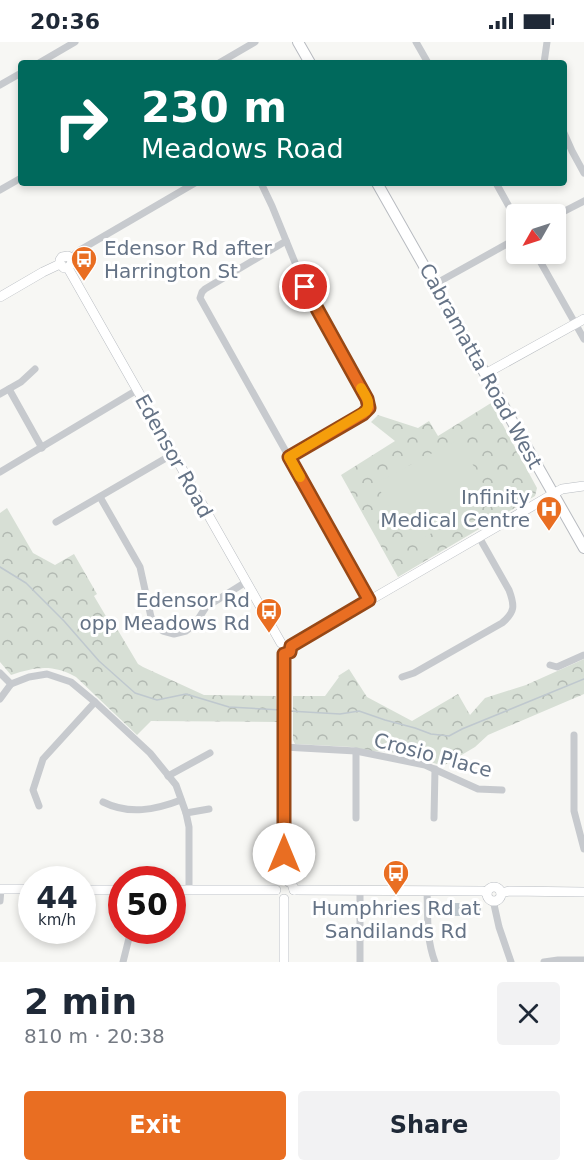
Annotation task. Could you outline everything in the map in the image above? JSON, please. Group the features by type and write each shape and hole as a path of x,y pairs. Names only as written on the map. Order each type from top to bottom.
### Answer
{"main road":[{"path":"298,42 308,60"},
{"name":"Cabramatta Road West","path":"380,186 584,548"}],"street":[{"path":"44,60 75,42"},
{"path":"224,60 255,42"},
{"path":"416,42 426,60"},
{"path":"544,60 547,42"},
{"path":"0,85 18,75"},
{"path":"567,140 584,172"},
{"path":"0,190 18,180"},
{"path":"0,297 43,272 72,262 71,257 90,244 190,186"},
{"path":"262,186 309,297 369,403 369,408 363,414 289,457"},
{"path":"498,186 508,204"},
{"path":"566,210 584,201"},
{"path":"286,241 205,289 200,298 369,600"},
{"path":"435,284 506,244"},
{"path":"542,264 580,322 584,339"},
{"name":"Edensor Road","path":"64,266 246,582 286,645"},
{"path":"485,375 580,322"},
{"path":"0,394 29,376 35,369"},
{"path":"9,389 42,448"},
{"path":"0,472 137,390"},
{"path":"57,522 173,454"},
{"path":"286,880 280,882 276,890 278,896 284,899 290,897 294,890 292,884 286,880 284,867 284,654 290,652 286,645 562,489 584,486"},
{"path":"100,497 140,567 151,617 158,628 163,631 174,634 186,631 195,624 206,607 246,582"},
{"path":"402,676 414,673 501,623 513,609 513,600 509,590 479,537"},
{"path":"550,665 557,667 584,655"},
{"path":"0,673 11,684"},
{"path":"0,699 11,684 29,677 47,674 71,682 150,753 176,785 189,827 189,890 276,890"},
{"path":"39,806 33,790 43,759 95,702"},
{"path":"574,735 574,811 584,849"},
{"name":"Crosio Place","path":"284,747 356,751 426,765 478,789 502,790"},
{"path":"356,751 356,818"},
{"path":"168,776 210,753"},
{"path":"434,818 435,769"},
{"path":"103,802 114,807 152,809 181,800"},
{"path":"186,813 209,809"},
{"path":"511,962 490,897 490,888 498,888 501,893 509,891 584,892"},
{"path":"0,901 1,889 18,889"},
{"path":"294,890 483,891 490,897"},
{"path":"360,891 360,962"},
{"path":"427,891 428,937 435,962"},
{"path":"284,899 284,962"},
{"path":"123,962 128,944"},
{"path":"544,962 584,960"}],"green space":[{"path":"491,403 537,488 535,496 398,577 341,475 395,441 371,422 378,415 418,428 429,421 438,436"},
{"path":"459,439 492,500 410,545 376,483"},
{"path":"7,508 33,553 55,565 74,554 97,594 94,596 107,618 110,617 138,664 204,695 276,696 277,722 151,721 137,735 76,677 59,670 44,668 11,675 0,662 0,513"},
{"path":"584,659 584,694 488,735 475,747 443,766 403,753 295,744 293,740 293,696 325,696 338,676 349,669 367,697 412,721 458,694 470,715 485,698 526,685"}],"shaded area":[{"path":"438,903 481,903 481,916 438,916"}],"waterway":[{"path":"0,567 26,583 99,661 135,693 157,700 186,694 229,707 281,710"},
{"path":"289,711 340,714 359,711 431,734 449,736 584,679"}],"slow traffic":[{"path":"300,477 289,457 363,414 369,408 369,403 361,388"}],"place":[{"name":"Edensor Rd after Harrington St","path":"84,282"},
{"name":"Infinity Medical Centre","path":"549,532"},
{"name":"Edensor Rd opp Meadows Rd","path":"269,634"},
{"name":"Humphries Rd at Sandilands Rd","path":"396,896"}],"route":[{"path":"284,854 284,654 290,652 291,646 369,600 289,457 363,414 369,408 367,399 305,287"}]}
